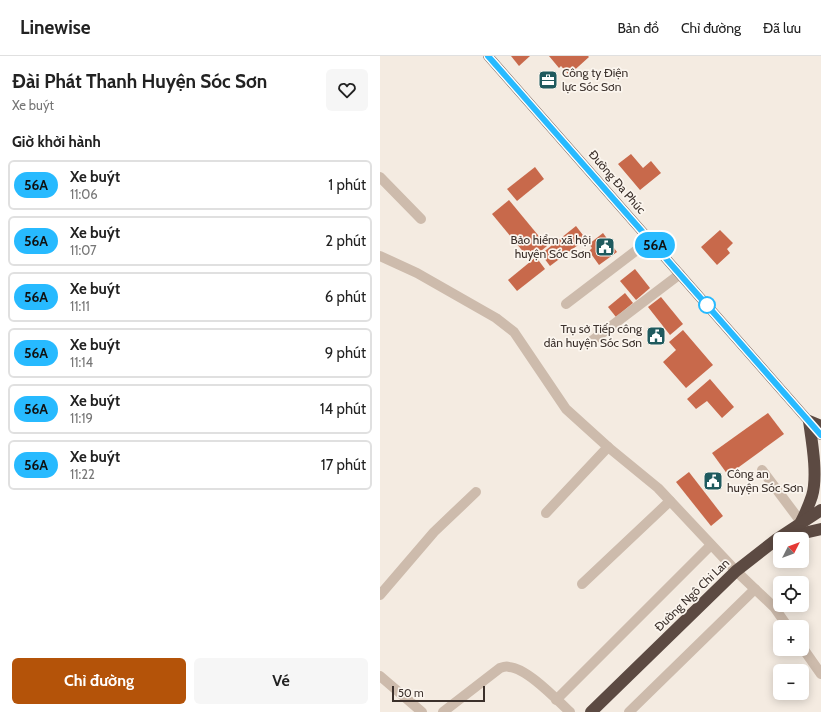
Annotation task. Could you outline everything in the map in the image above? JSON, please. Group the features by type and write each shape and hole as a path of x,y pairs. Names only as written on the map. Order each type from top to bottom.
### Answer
{"highway":[{"path":"809,421 821,426"},
{"path":"801,522 812,495 814,473 813,445 809,421"},
{"name":"Đường Ngô Chi Lan","path":"787,532 821,510"},
{"path":"808,532 821,529"},
{"name":"Đường Ngô Chi Lan","path":"591,712 736,571 773,542"}],"main road":[{"name":"Đường Đa Phúc","path":"488,56 821,435"}],"street":[{"path":"380,177 421,219"},
{"path":"566,304 650,240"},
{"path":"380,256 417,274 496,318 514,332 566,409 608,447 658,488 736,571 774,607 783,620"},
{"path":"589,343 680,274"},
{"path":"546,512 608,447"},
{"path":"762,470 801,522"},
{"path":"380,595 434,532 476,492"},
{"path":"582,584 670,501"},
{"path":"556,700 711,545"},
{"path":"629,712 755,589"},
{"path":"808,656 821,674"},
{"path":"443,712 500,668 510,666 522,671 536,681 570,712"},
{"path":"380,676 422,712"}],"building":[{"path":"511,56 530,56 519,66"},
{"path":"549,56 589,57 569,75 561,66 559,68"},
{"path":"631,154 643,168 651,161 661,173 640,190 618,164"},
{"path":"535,167 544,179 517,201 507,189"},
{"path":"509,200 547,246 530,260 492,214"},
{"path":"576,226 586,239 550,266 541,254"},
{"path":"720,230 733,243 727,249 730,253 717,265 701,247"},
{"path":"603,233 617,252 599,265 589,251 592,248 589,244"},
{"path":"536,257 545,269 517,291 508,280"},
{"path":"635,269 650,288 636,300 620,281"},
{"path":"625,293 633,303 616,317 608,307"},
{"path":"661,297 683,324 670,335 648,307"},
{"path":"683,330 713,365 686,388 663,362 676,350 669,342"},
{"path":"710,379 734,407 722,418 707,401 696,409 687,399"},
{"path":"768,413 784,434 728,475 712,453"},
{"path":"689,472 723,516 711,526 676,482"}],"bus line":[{"name":"56A","path":"488,56 821,435"}],"place":[{"name":"Công ty Điện lực Sóc Sơn","path":"548,80"},
{"name":"Bảo hiểm xã hội huyện Sóc Sơn","path":"605,247"},
{"name":"Trụ sở Tiếp công dân huyện Sóc Sơn","path":"656,336"},
{"name":"Công an huyện Sóc Sơn","path":"713,481"}]}
